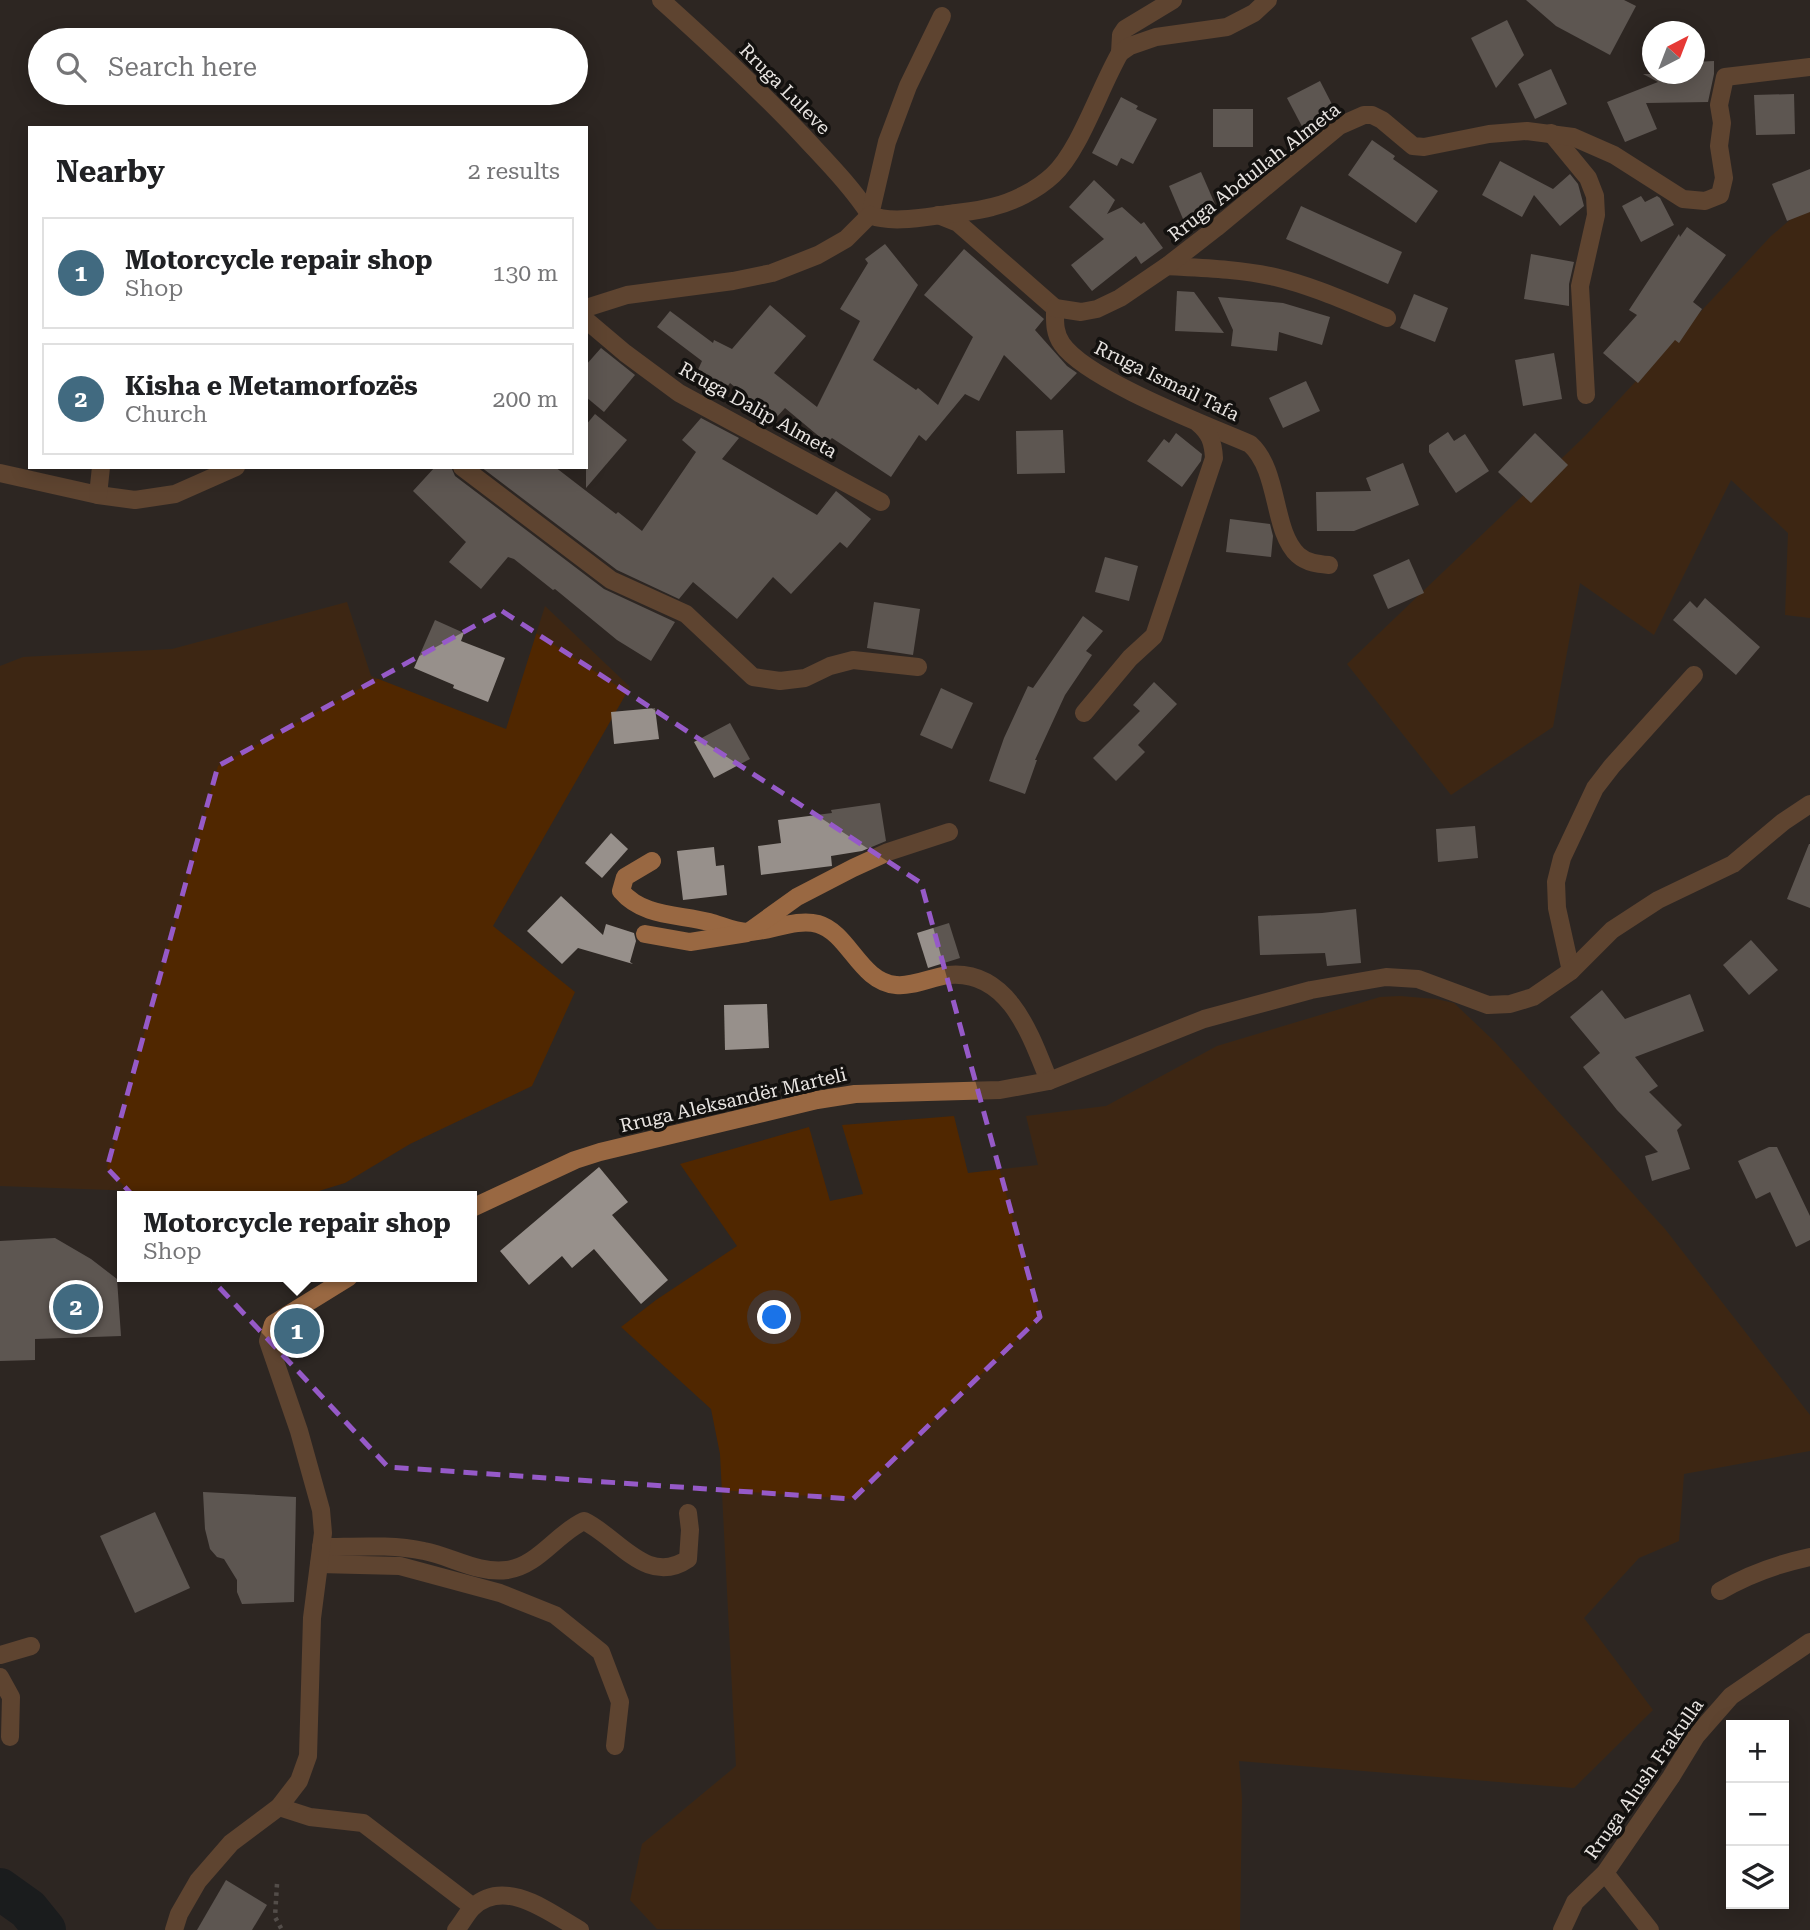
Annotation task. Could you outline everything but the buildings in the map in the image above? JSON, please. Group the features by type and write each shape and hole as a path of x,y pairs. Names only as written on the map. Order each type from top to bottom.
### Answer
{"street":[{"name":"Rruga Luleve","path":"661,0 785,117 853,189 870,215"},
{"path":"870,215 881,220 992,207 1023,196 1053,175 1072,150 1120,53 1121,35 1125,29 1173,0"},
{"path":"1120,53 1130,46 1156,37 1227,27 1254,13 1268,0"},
{"path":"588,293 627,295 772,273 818,256 846,239 870,215 887,142 908,86 942,16"},
{"name":"Rruga Abdullah Almeta","path":"1055,308 1072,312 1097,309 1120,298 1167,266 1339,126 1353,118 1372,115 1413,146 1424,147 1489,134 1527,131 1573,137 1614,155 1683,199 1705,201 1720,195 1724,178 1719,146 1722,123 1719,105 1725,77 1810,67"},
{"path":"1551,133 1588,178 1595,196 1596,215 1580,286 1586,396"},
{"path":"938,215 958,223 1055,308"},
{"path":"1167,266 1227,269 1275,277 1328,294 1387,318"},
{"path":"588,308 627,295"},
{"name":"Rruga Ismail Tafa","path":"1055,308 1056,333 1071,355 1097,373 1255,448 1269,477 1292,547 1305,560 1329,565"},
{"name":"Rruga Dalip Almeta","path":"588,322 679,393 881,502"},
{"path":"1084,713 1130,658 1154,636 1214,458 1213,443 1207,431 1193,419"},
{"path":"98,495 101,469"},
{"path":"1,472 98,495 135,500 175,494 231,469"},
{"path":"465,469 611,580 686,614 753,677 780,681 805,678 830,666 853,660 918,667"},
{"path":"1572,971 1557,908 1556,883 1562,858 1595,788 1695,675"},
{"name":"Rruga Aleksandër Marteli","path":"477,1206 587,1156 817,1100 855,1094 1000,1090 1049,1082 1204,1019 1311,989 1386,977 1418,979 1488,1005 1510,1004 1534,997 1572,971 1612,930 1658,900 1733,864 1783,822 1810,804"},
{"path":"747,933 797,897 853,868 888,852 949,832"},
{"path":"652,861 625,877 621,891 630,901 655,912 707,921 747,933"},
{"path":"645,934 690,942 800,923 819,924 839,938 879,980 897,985 950,975 973,976 996,988 1013,1005 1031,1035 1049,1082"},
{"path":"174,1930 179,1914 198,1881 231,1843 279,1807 299,1781 308,1756 312,1618 323,1533 321,1510 299,1431 268,1341 273,1324 341,1282"},
{"path":"320,1555 424,1551 482,1569 507,1570 521,1566 537,1556 584,1521 632,1557 654,1567 667,1568 677,1566 688,1559 688,1513"},
{"path":"320,1555 400,1566 500,1593 555,1615 601,1652 620,1702 615,1746"},
{"path":"1720,1591 1749,1574 1779,1563 1810,1557"},
{"name":"Rruga Alush Frakulla","path":"1562,1930 1575,1902 1605,1873 1664,1788 1696,1735 1731,1696 1810,1642"},
{"path":"0,1654 31,1646"},
{"path":"0,1677 11,1697 10,1737"},
{"path":"279,1807 310,1817 363,1823 473,1907"},
{"path":"1605,1873 1650,1930"},
{"path":"456,1930 473,1907 493,1896 527,1899 580,1930"}],"path":[{"path":"276,1884 275,1917 282,1930"}],"highlighted area":[{"path":"502,611 921,883 1040,1317 853,1499 388,1467 107,1168 218,766"}],"shaded area":[{"path":"1810,203 1810,618 1785,615 1788,533 1731,480 1654,635 1580,583 1553,727 1451,795 1347,664 1585,436 1771,236"},
{"path":"347,602 371,676 506,729 545,606 630,687 493,926 575,992 532,1086 410,1144 345,1183 319,1191 138,1191 0,1186 0,666 23,657 172,649"},
{"path":"1400,996 1454,1003 1495,1042 1665,1229 1810,1415 1810,1451 1684,1474 1679,1541 1639,1558 1584,1618 1653,1710 1574,1788 1239,1761 1242,1798 1240,1930 657,1929 630,1900 642,1844 736,1766 720,1454 711,1409 621,1327 737,1246 680,1164 809,1127 830,1201 863,1194 842,1125 954,1116 968,1173 1038,1165 1026,1116 1106,1106 1217,1046 1380,997"}],"waterway":[{"path":"0,1889 28,1909 45,1930"}],"place":[{"name":"Kisha e Metamorfozës","path":"76,1307"},
{"name":"Motorcycle repair shop","path":"297,1331"}]}
